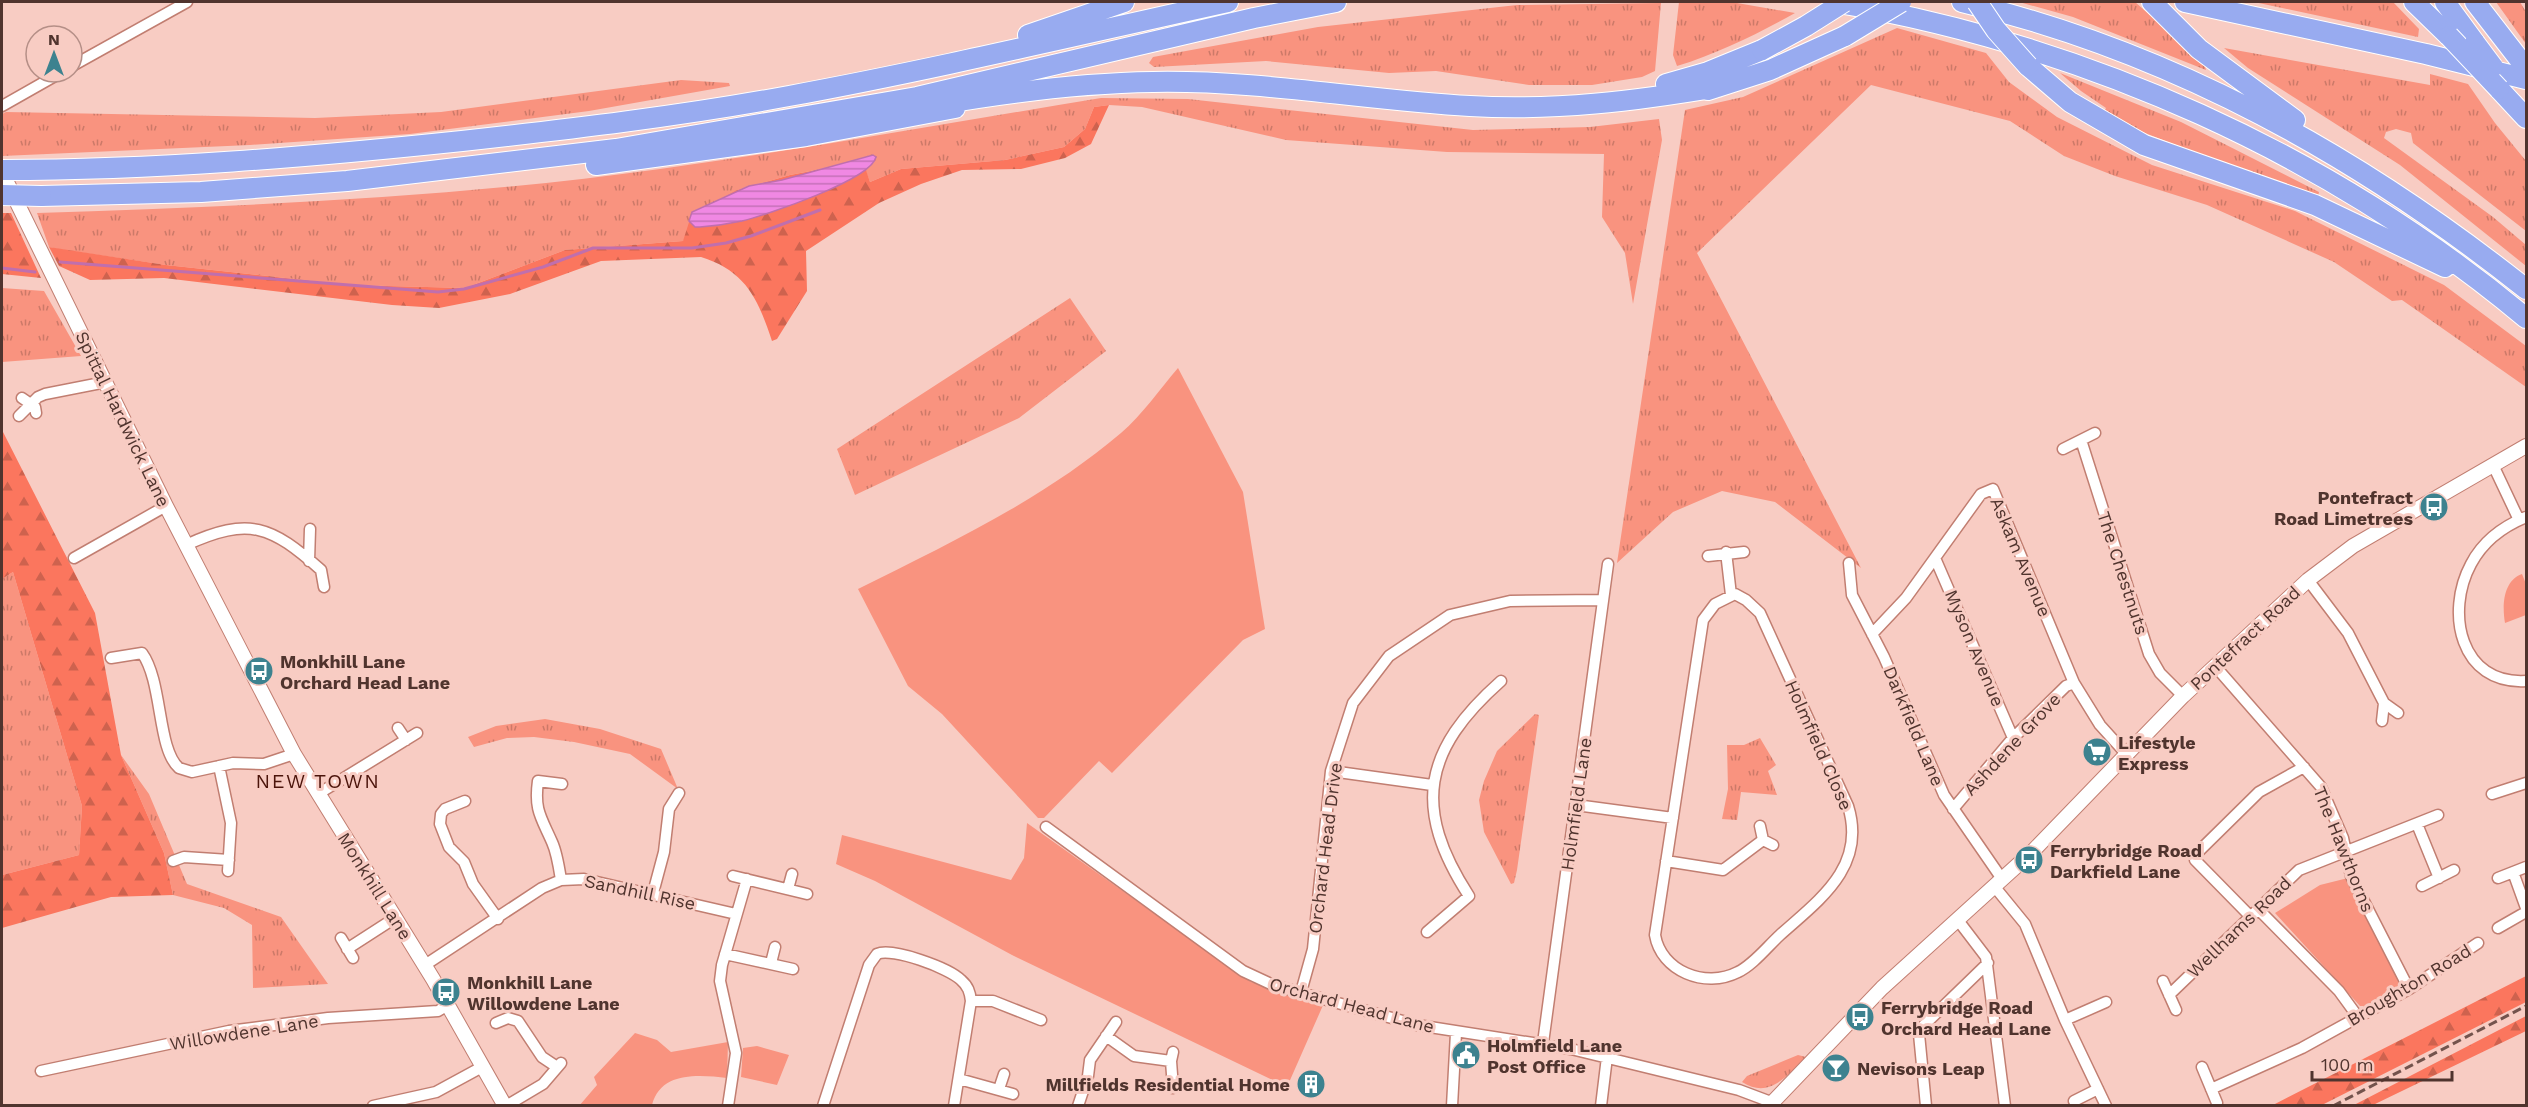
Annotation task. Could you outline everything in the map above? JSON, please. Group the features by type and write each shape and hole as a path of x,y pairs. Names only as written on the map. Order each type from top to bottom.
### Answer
{"highway":[{"path":"941,65 1124,2"},
{"path":"2,171 150,168 295,157 524,134 789,96 1228,2"},
{"path":"2,195 201,192 384,178 566,156 678,139 917,97 1254,18 1336,2"},
{"path":"1833,2 1930,21 2036,51 2130,84 2209,118 2281,153 2376,209 2456,263 2523,315"},
{"path":"1539,106 1663,85 1708,72 1762,50 1844,2"},
{"path":"1246,87 1442,113 1514,117 1628,108 1671,100 1770,70 1845,36 1902,2"},
{"path":"1962,2 2070,31 2138,56 2280,123 2387,189"},
{"path":"1977,2 1996,30 2028,66 2070,102 2118,132 2170,155 2315,205 2442,266 2523,315"},
{"path":"2152,2 2182,34 2216,63 2387,189 2491,261 2526,289"},
{"path":"2185,2 2426,54 2526,79"},
{"path":"2414,2 2526,113"},
{"path":"2445,2 2526,118"},
{"path":"2475,2 2526,68"},
{"path":"678,139 769,131 1092,85 1143,82 1246,87 1469,106 1539,106 1630,101 1718,87"},
{"path":"384,178 473,177 656,158 806,136 935,112 1003,96"}],"street":[{"path":"84,59 187,2"},
{"path":"2,106 41,84"},
{"name":"Spittal Hardwick Lane","path":"2,171 166,506 248,665"},
{"path":"19,416 38,397 51,392 106,382"},
{"path":"2063,449 2095,433"},
{"name":"The Chestnuts","path":"2081,440 2149,654 2160,673 2183,696"},
{"name":"Pontefract Road","path":"1770,1104 1865,1004 2064,821 2183,696 2308,580 2353,546 2526,446"},
{"path":"2493,465 2523,519 2493,537 2476,555 2464,579 2459,606 2463,639 2471,658 2479,667 2497,677 2526,681"},
{"name":"Askam Avenue","path":"1872,634 1906,598 1981,494 1994,489 2074,683 2100,724 2128,756"},
{"path":"74,558 166,506"},
{"path":"186,545 221,532 261,529 278,535 321,570 324,587"},
{"path":"309,561 310,529"},
{"path":"1707,556 1726,552 1744,552"},
{"path":"1726,552 1731,595"},
{"name":"Myson Avenue","path":"1935,558 2013,738"},
{"name":"Darkfield Lane","path":"1849,563 1852,595 1872,634 1944,795 2025,924 2065,1020 2106,1106"},
{"name":"Holmfield Lane","path":"1543,1043 1608,564"},
{"path":"2308,580 2348,633 2384,703 2398,713"},
{"name":"Holmfield Close","path":"1731,595 1740,595 1760,613 1848,806 1852,828 1848,857 1831,889 1740,972 1713,978 1696,976 1675,969 1657,946 1655,935 1673,818 1703,620 1714,604 1731,595"},
{"name":"Orchard Head Drive","path":"1300,992 1313,949 1331,771 1353,703 1389,656 1450,615 1510,601 1603,600"},
{"path":"111,658 142,649 157,691 168,746 175,764 192,772 219,766 274,763 294,754"},
{"name":"Monkhill Lane","path":"248,665 294,754 424,965 506,1106"},
{"name":"The Hawthorns","path":"2215,666 2320,787 2346,852 2351,876 2409,989"},
{"path":"1427,932 1469,896 1449,864 1440,838 1433,810 1432,785 1444,748 1456,728 1473,705 1501,681"},
{"name":"Ashdene Grove","path":"1953,809 2013,738 2066,686 2074,683"},
{"path":"2382,721 2384,703"},
{"path":"398,728 406,740"},
{"path":"318,794 417,733"},
{"path":"173,861 184,858 228,866 231,823 219,766"},
{"path":"2304,767 2259,792 2195,855 2195,860 2340,991 2358,1017"},
{"path":"1331,771 1432,785"},
{"path":"561,880 553,843 537,811 536,800 538,782 562,784"},
{"path":"2492,794 2526,783"},
{"path":"653,894 663,852 669,809 679,793"},
{"path":"465,801 446,809 441,814 440,824 449,847 464,862 473,884 498,919"},
{"path":"1576,805 1673,818"},
{"name":"Wellhams Road","path":"2169,995 2299,870 2438,815"},
{"path":"2417,824 2439,878"},
{"path":"1760,826 1762,840"},
{"name":"Orchard Head Lane","path":"1046,827 1243,971 1273,985 1417,1025 1456,1033 1543,1043 1607,1057 1739,1090 1770,1104"},
{"path":"1666,861 1723,870 1762,840"},
{"path":"1762,840 1773,845"},
{"path":"2498,878 2526,867"},
{"path":"2422,886 2454,870"},
{"path":"2498,928 2526,910 2513,872"},
{"path":"788,889 792,874"},
{"path":"733,876 807,894"},
{"name":"Sandhill Rise","path":"424,965 498,919 542,888 561,880 584,879 736,914"},
{"path":"728,1106 736,1060 735,1045 720,990 725,954 747,879"},
{"path":"341,938 350,953 395,918"},
{"path":"1957,919 1983,951 1988,963 2005,1106"},
{"name":"Broughton Road","path":"2211,1089 2302,1048 2409,989 2478,943"},
{"path":"771,963 775,947"},
{"path":"824,1106 865,976 877,954 890,951 959,978 968,988 971,1001 954,1106"},
{"path":"725,954 793,969"},
{"path":"1926,1106 1919,1034 1922,1027 1988,963"},
{"name":"Wellhams Road","path":"2163,981 2176,1010"},
{"path":"971,1001 993,1001 1026,1008 1041,1020"},
{"path":"2065,1020 2106,1002"},
{"name":"Willowdene Lane","path":"41,1071 229,1031 328,1018 438,1011 448,1005"},
{"path":"496,1023 508,1018 518,1021 542,1057 559,1065 543,1084 506,1106"},
{"path":"1078,1106 1088,1076 1090,1059 1116,1022"},
{"path":"1452,1106 1456,1033"},
{"path":"1106,1036 1134,1056 1172,1057 1173,1088"},
{"path":"1601,1106 1607,1057"},
{"path":"373,1106 436,1092 482,1067"},
{"path":"2202,1067 2217,1103"},
{"path":"999,1089 1004,1074"},
{"path":"959,1079 1013,1094"},
{"path":"2074,1101 2098,1089"}],"green space":[{"path":"1679,2 1737,3 1795,13 1738,42 1677,66 1673,55"},
{"path":"2019,2 2135,2 2204,62 2206,70 2073,17"},
{"path":"2254,2 2393,2 2419,29 2418,37"},
{"path":"2496,2 2520,2 2526,12 2526,44"},
{"path":"1661,3 1655,71 1642,77 1592,85 1529,85 1436,71 1389,73 1266,61 1154,67 1149,63 1153,57 1318,27 1517,5"},
{"path":"1897,28 1986,53 2009,82 2057,117 2152,165 2295,211 2444,285 2526,346 2526,387 2402,300 2392,301 2334,262 2207,205 2115,176 2064,156 2010,121 1871,85 1697,253 1861,568 1775,502 1722,491 1673,512 1617,563 1685,110 1743,97"},
{"path":"2224,48 2430,85 2430,74 2468,84 2495,123 2526,161 2526,231 2413,143 2411,133 2396,129 2386,132 2384,138 2493,217 2526,245 2526,266 2400,165 2248,68"},
{"path":"2060,73 2181,122 2319,192 2318,197 2182,148 2103,114 2106,108"},
{"path":"681,80 729,83 730,86 589,111 410,134 250,145 2,156 2,114 6,112 315,118 441,112"},
{"path":"1101,98 1188,99 1473,130 1590,127 1659,119 1662,140 1633,304 1625,253 1602,217 1604,154 1447,152 1286,140 1142,107 1109,105 1094,107 1085,129 1064,147 1005,160 901,169 870,182 862,161 790,175 737,190 683,241 565,250 465,288 349,285 166,265 58,249 49,247 37,213 349,199 582,179 770,153"},
{"path":"1109,105 1091,144 1065,158 1021,169 962,170 921,184 879,203 806,251 807,291 777,339 772,341 761,312 748,288 729,270 701,257 601,261 510,294 439,308 392,305 164,278 90,280 59,266 49,247 166,265 349,285 465,288 565,250 683,241 691,216 737,190 790,175 863,161 870,182 901,169 1005,160 1064,147 1085,129 1094,107"},
{"path":"2,213 11,213 41,278 2,274"},
{"path":"2,288 44,291 81,356 2,362"},
{"path":"1070,298 1106,351 1019,418 855,495 837,449"},
{"path":"1178,368 1243,492 1265,629 1243,640 1112,773 1099,761 1044,818 1038,818 942,714 908,686 858,589 994,519 1060,479 1129,426"},
{"path":"2,430 95,613 121,755 164,853 173,895 111,897 2,928 2,875 79,855 82,806 13,572 2,579"},
{"path":"13,572 82,806 79,855 2,875 2,579"},
{"path":"2522,574 2526,584 2526,615 2505,623 2504,601 2507,588 2516,577"},
{"path":"1535,714 1539,715 1517,870 1514,883 1511,884 1484,832 1479,800 1484,781 1497,751"},
{"path":"545,719 600,729 661,749 678,789 630,754 574,742 534,737 507,738 474,747 468,737 496,726"},
{"path":"1760,738 1776,765 1768,771 1777,795 1741,792 1737,820 1722,819 1728,789 1727,745 1744,745"},
{"path":"121,755 149,794 187,884 281,917 328,984 253,988 252,925 224,908 173,895 164,853"},
{"path":"1027,823 1251,982 1324,1003 1287,1087 1012,955 875,881 836,864 842,835 1011,880 1024,858"},
{"path":"2348,878 2402,987 2365,1006 2360,1006 2275,913 2320,885"},
{"path":"2526,976 2526,1002 2322,1105 2273,1105"},
{"path":"2526,1016 2526,1031 2373,1105 2354,1105"},
{"path":"635,1033 657,1040 671,1052 728,1042 727,1078 693,1076 672,1081 657,1094 652,1105 579,1106 597,1085 594,1077"},
{"path":"757,1046 789,1055 777,1085 741,1077 743,1048"},
{"path":"1798,1055 1806,1057 1785,1078 1770,1087 1752,1087 1742,1082 1747,1076"}],"shaded area":[{"path":"873,155 876,157 870,166 856,176 794,204 726,224 695,227 689,221 692,212 749,186 782,180"}],"waterway":[{"path":"60,262 438,292 464,289 543,267 593,248 692,248 726,243 820,210"},
{"path":"2,268 35,272"}],"railway":[{"path":"2333,1106 2526,1006"}],"place":[{"name":"Pontefract Road Limetrees","path":"2434,507"},
{"name":"Monkhill Lane Orchard Head Lane","path":"259,671"},
{"name":"Lifestyle Express","path":"2097,752"},
{"name":"Ferrybridge Road Darkfield Lane","path":"2029,860"},
{"name":"Monkhill Lane Willowdene Lane","path":"446,992"},
{"name":"Ferrybridge Road Orchard Head Lane","path":"1860,1017"},
{"name":"Holmfield Lane Post Office","path":"1466,1055"},
{"name":"Nevisons Leap","path":"1836,1068"},
{"name":"Millfields Residential Home","path":"1311,1084"}],"district":[{"name":"NEW TOWN","path":"318,781"}]}
